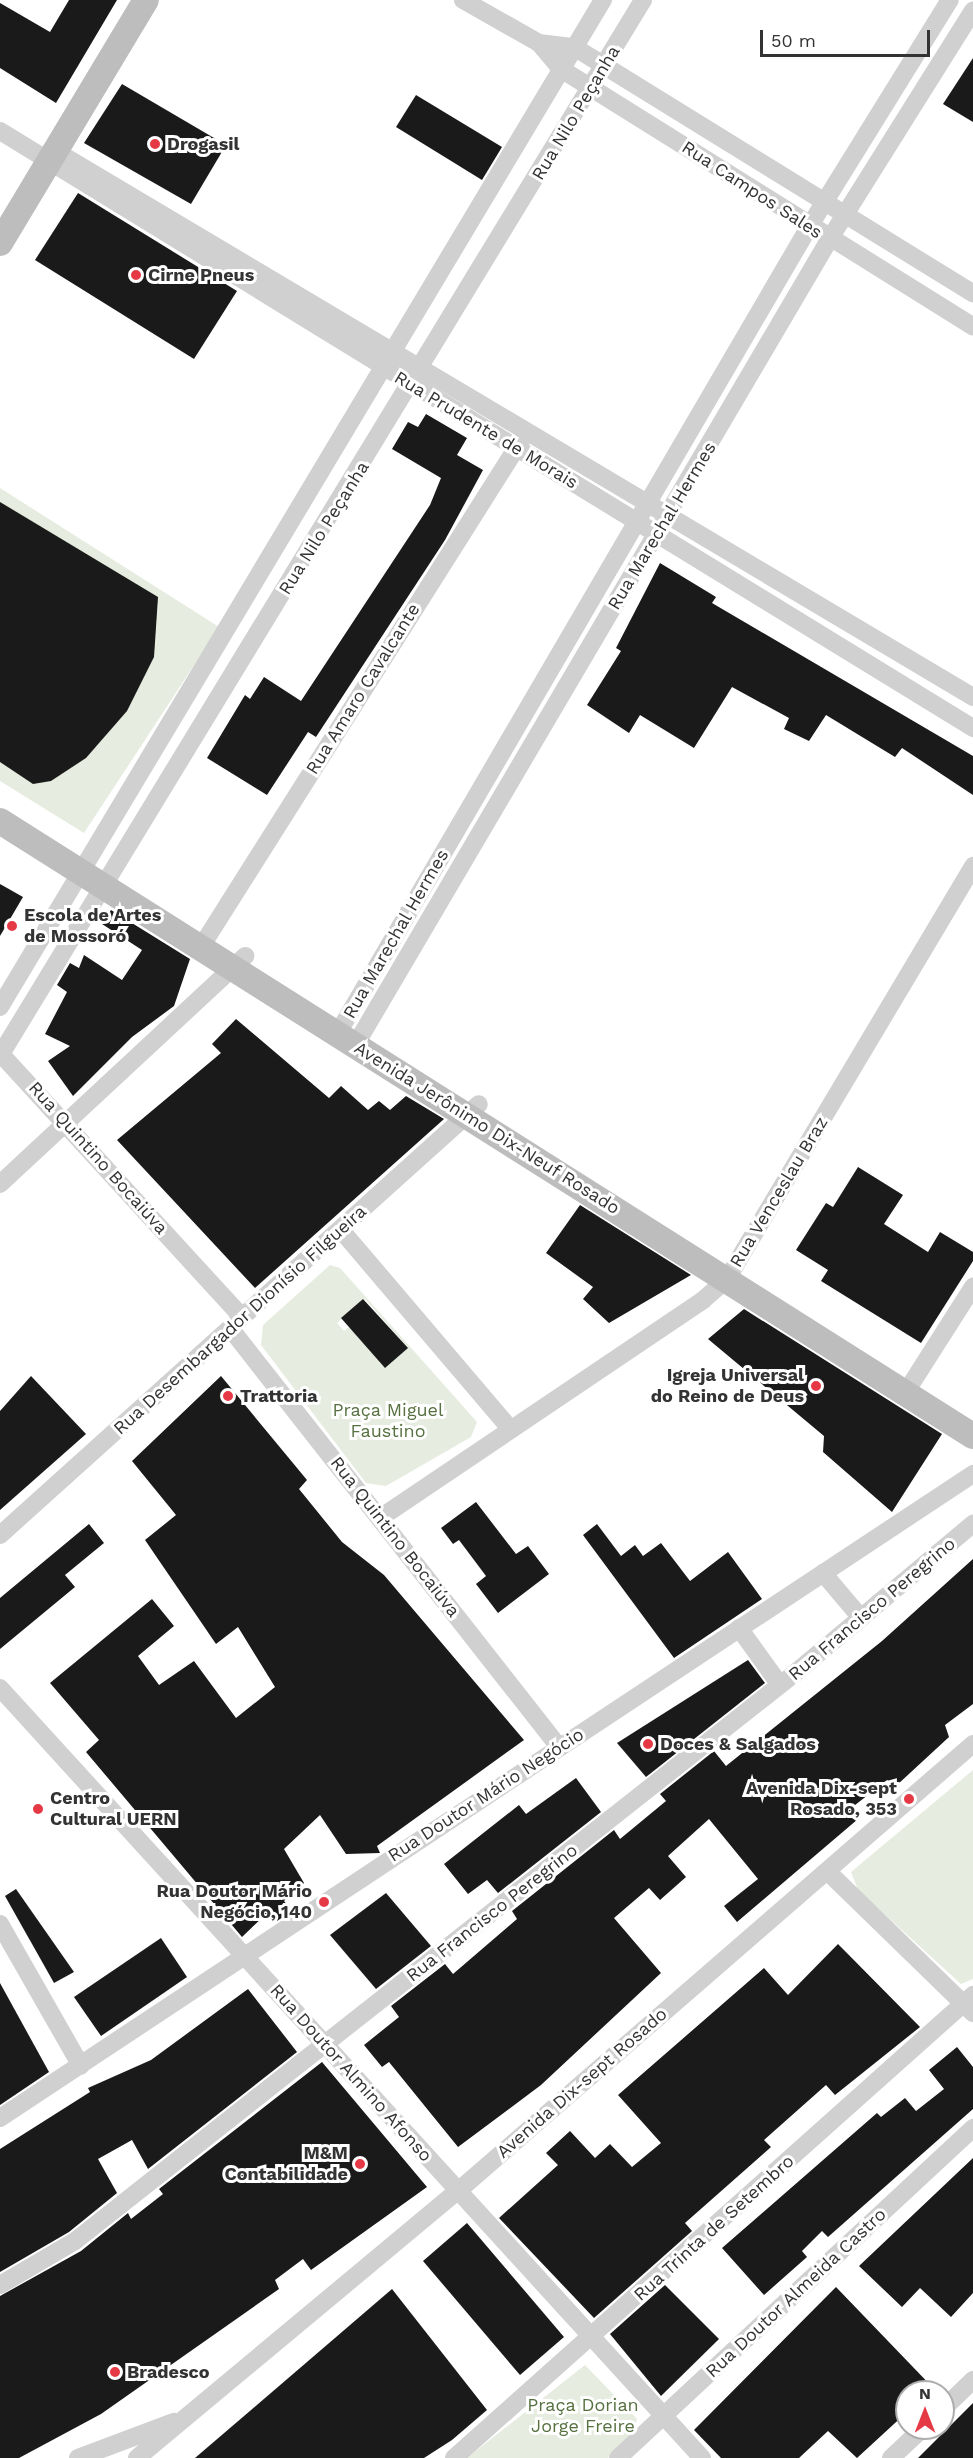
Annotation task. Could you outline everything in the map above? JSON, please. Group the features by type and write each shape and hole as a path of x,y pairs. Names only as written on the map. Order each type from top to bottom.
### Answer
{"main road":[{"path":"0,243 146,0"},
{"name":"Avenida Jerônimo Dix-Neuf Rosado","path":"0,801 85,865"},
{"name":"Avenida Jerônimo Dix-Neuf Rosado","path":"0,821 108,879 732,1272 910,1386 973,1436"},
{"name":"Avenida Jerônimo Dix-Neuf Rosado","path":"910,1386 973,1416"}],"street":[{"name":"Rua Campos Sales","path":"463,0 539,43 561,69 829,240 973,326"},
{"name":"Rua Nilo Peçanha","path":"0,1007 603,0"},
{"name":"Rua Nilo Peçanha","path":"1,1053 416,378 644,0"},
{"name":"Rua Marechal Hermes","path":"351,1032 636,519 809,227 950,0"},
{"name":"Rua Marechal Hermes","path":"351,1032 668,516 829,240 973,10"},
{"name":"Rua Campos Sales","path":"539,43 574,47 844,216 973,293"},
{"name":"Rua Prudente de Morais","path":"0,118 52,156 521,440 636,519 973,728"},
{"name":"Rua Prudente de Morais","path":"0,131 52,156"},
{"name":"Rua Prudente de Morais","path":"521,440 647,502 973,697"},
{"name":"Rua Amaro Cavalcante","path":"204,940 521,440"},
{"name":"Rua Venceslau Braz","path":"380,1518 511,1430 732,1272 973,866"},
{"path":"0,1184 241,963"},
{"name":"Rua Quintino Bocaiúva","path":"1,1053 67,1123 236,1323 380,1518 559,1747"},
{"name":"Rua Desembargador Dionísio Filgueira","path":"0,1535 474,1110"},
{"path":"341,1230 511,1430"},
{"path":"910,1386 973,1287"},
{"name":"Rua Doutor Mário Negócio","path":"0,2118 973,1474"},
{"name":"Rua Francisco Peregrino","path":"0,2285 75,2241 780,1684 973,1524"},
{"path":"823,1573 861,1618"},
{"path":"739,1628 780,1684"},
{"name":"Rua Doutor Almino Afonso","path":"0,1688 702,2458"},
{"name":"Avenida Dix-sept Rosado","path":"137,2458 458,2191 973,1744"},
{"path":"827,1871 970,2004"},
{"path":"0,1924 81,2066"},
{"name":"Rua Trinta de Setembro","path":"454,2458 970,2004"},
{"name":"Rua Doutor Almeida Castro","path":"618,2458 973,2128"},
{"path":"955,2397 973,2380"},
{"name":"Avenida Dix-sept Rosado","path":"78,2458 187,2417"},
{"path":"891,2458 910,2440"}],"green space":[{"path":"0,488 219,627 84,833 0,781"},
{"name":"Praça Miguel Faustino","path":"330,1265 340,1268 477,1422 471,1437 386,1486 366,1483 261,1345 263,1325","holes":["363,1299 408,1348 349,1327 344,1331 337,1323"]},
{"path":"973,1770 973,1979 961,1984 858,1890 851,1872"},
{"name":"Praça Dorian Jorge Freire","path":"585,2365 637,2419 631,2437 608,2458 467,2458"}],"building":[{"path":"69,0 117,0 56,103 0,68 0,3 50,32"},
{"path":"973,58 973,122 943,104"},
{"name":"Drogasil","path":"122,84 226,145 191,204 84,143"},
{"path":"416,95 502,147 482,180 396,127"},
{"name":"Cirne Pneus","path":"78,193 237,291 194,359 35,260"},
{"path":"426,414 467,438 457,455 483,470 445,540 316,737 308,732 267,795 207,758 245,695 250,699 264,677 301,701 430,505 441,478 392,449 408,422 418,427"},
{"path":"0,502 158,597 154,657 127,711 86,758 51,781 33,784 0,762"},
{"path":"660,563 716,597 712,603 973,756 973,795 902,748 895,757 826,715 809,741 784,729 789,718 732,687 694,748 640,715 629,733 587,705 621,651 616,648"},
{"path":"0,884 23,897 0,936"},
{"path":"111,910 190,959 174,1006 132,1037 73,1096 48,1061 70,1046 45,1034 67,992 57,985 70,963 79,968 84,955 122,980 142,950 102,924"},
{"path":"236,1019 329,1098 341,1086 368,1110 379,1101 390,1110 406,1096 444,1119 255,1288 117,1140 221,1053 212,1044"},
{"path":"858,1167 903,1195 884,1224 928,1252 940,1232 973,1252 973,1261 921,1343 821,1281 828,1270 796,1250 826,1203 833,1207"},
{"path":"580,1205 691,1275 609,1323 583,1299 593,1287 546,1253"},
{"path":"363,1299 408,1348 385,1368 341,1318"},
{"name":"Igreja Universal do Reino de Deus","path":"744,1309 942,1434 892,1512 823,1452 824,1436 708,1339"},
{"path":"31,1376 86,1434 0,1510 0,1411"},
{"path":"221,1376 307,1480 299,1489 342,1542 384,1575 524,1740 377,1846 380,1853 346,1854 320,1815 284,1849 304,1883 284,1901 292,1911 277,1921 267,1913 242,1937 86,1752 99,1740 50,1683 152,1599 174,1626 138,1656 159,1685 194,1661 236,1718 275,1687 238,1627 216,1644 145,1540 176,1515 132,1461"},
{"path":"476,1502 516,1554 528,1546 549,1574 498,1613 476,1584 486,1576 459,1540 453,1544 441,1528"},
{"path":"89,1524 104,1543 65,1575 75,1587 0,1649 0,1598"},
{"path":"597,1524 621,1556 635,1545 643,1556 661,1543 690,1581 728,1552 762,1599 674,1658 583,1535"},
{"path":"973,1559 973,1704 945,1725 949,1737 897,1785 887,1780 850,1809 858,1819 737,1922 724,1906 758,1879 709,1819 668,1856 686,1877 660,1900 649,1888 614,1918 661,1973 541,2085 458,2147 389,2062 382,2067 364,2045 399,2017 391,2006 445,1964 453,1974 517,1919 512,1911 614,1830 620,1839 666,1801 660,1794 714,1751 726,1766 882,1641"},
{"path":"748,1660 765,1683 646,1777 617,1743"},
{"path":"576,1778 601,1812 498,1893 487,1880 468,1894 444,1864 519,1805 526,1814"},
{"path":"16,1889 74,1972 54,1983 5,1896"},
{"path":"386,1893 431,1946 376,1989 330,1935"},
{"path":"161,1938 187,1977 101,2036 74,1997"},
{"path":"838,1944 920,2027 835,2095 826,2085 764,2140 771,2147 685,2223 692,2231 594,2318 499,2218 558,2165 546,2153 570,2131 595,2158 610,2144 632,2167 661,2143 618,2095 764,1968 788,1995"},
{"path":"0,1983 49,2072 0,2105"},
{"path":"248,1989 297,2052 148,2169 132,2140 98,2159 117,2193 69,2232 0,2272 0,2149 90,2092 88,2088 151,2060"},
{"path":"957,2047 973,2067 973,2109 828,2237 822,2231 802,2251 807,2257 764,2295 722,2248 877,2113 881,2117 905,2098 916,2111 944,2089 929,2070"},
{"path":"322,2062 427,2187 311,2270 303,2259 275,2280 279,2289 101,2414 19,2458 0,2458 0,2296 81,2251 128,2213 131,2219 163,2194 159,2189"},
{"path":"973,2158 973,2293 951,2317 920,2288 902,2307 859,2266"},
{"path":"467,2223 564,2337 520,2375 423,2261"},
{"path":"665,2285 719,2339 661,2396 610,2334"},
{"path":"836,2287 925,2380 895,2380 895,2423 857,2458 828,2431 799,2458 721,2458 694,2430"},
{"path":"392,2289 487,2410 452,2440 424,2458 195,2458"},
{"path":"973,2403 973,2458 918,2458 936,2440 955,2440 955,2421"}],"place":[{"name":"Drogasil","path":"155,144"},
{"name":"Cirne Pneus","path":"136,275"},
{"name":"Escola de Artes de Mossoró","path":"12,926"},
{"name":"Igreja Universal do Reino de Deus","path":"816,1386"},
{"name":"Trattoria","path":"228,1396"},
{"name":"Doces & Salgados","path":"648,1744"},
{"name":"Avenida Dix-sept Rosado, 353","path":"909,1799"},
{"name":"Centro Cultural UERN","path":"38,1809"},
{"name":"Rua Doutor Mário Negócio, 140","path":"324,1902"},
{"name":"M&M Contabilidade","path":"360,2164"},
{"name":"Bradesco","path":"115,2372"}]}
